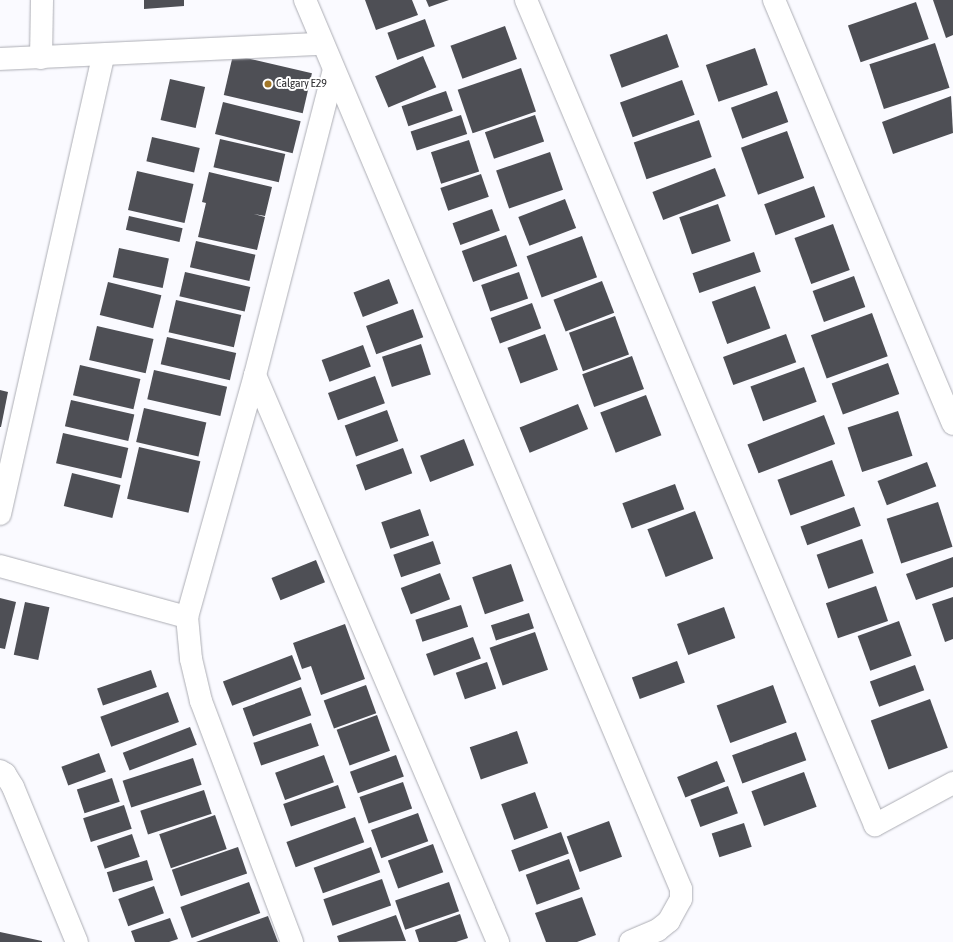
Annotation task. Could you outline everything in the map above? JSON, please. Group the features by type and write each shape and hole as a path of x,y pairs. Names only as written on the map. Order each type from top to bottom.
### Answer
{"street":[{"path":"40,58 42,0"},
{"path":"304,0 333,72 681,889 681,900 669,921 658,930 630,942"},
{"path":"526,0 875,825 953,783"},
{"path":"774,0 953,424"},
{"path":"0,59 102,56 322,44"},
{"path":"0,514 102,56"},
{"path":"292,942 201,701 190,652 188,617 255,375 333,72"},
{"path":"255,375 498,942"},
{"path":"0,566 188,617"},
{"path":"0,771 5,774 13,787 77,942"}],"building":[{"path":"144,0 184,0 184,6 144,9"},
{"path":"365,0 412,0 418,15 376,30"},
{"path":"426,0 449,0 429,7"},
{"path":"933,0 953,0 953,35 946,38"},
{"path":"916,2 929,39 861,62 848,25"},
{"path":"425,19 435,46 397,60 387,33"},
{"path":"505,26 517,59 462,79 450,46"},
{"path":"667,34 679,67 622,88 610,55"},
{"path":"935,43 950,88 884,109 869,64"},
{"path":"755,48 768,85 719,102 706,65"},
{"name":"Calgary E29","path":"233,55 312,73 303,113 224,95"},
{"path":"423,56 436,87 388,108 375,76"},
{"path":"521,68 536,111 473,133 458,90"},
{"path":"170,79 205,87 196,128 161,120"},
{"path":"682,80 695,115 633,137 620,103"},
{"path":"446,91 453,111 408,126 402,106"},
{"path":"777,91 788,122 742,139 731,108"},
{"path":"951,96 953,133 893,154 882,122"},
{"path":"223,102 301,121 293,153 215,134"},
{"path":"461,115 467,134 417,150 411,131"},
{"path":"535,115 544,141 494,159 485,132"},
{"path":"699,120 712,157 646,179 634,142"},
{"path":"787,131 804,178 758,195 741,148"},
{"path":"152,137 200,148 194,172 146,161"},
{"path":"220,139 285,154 279,182 213,167"},
{"path":"469,140 479,171 441,184 431,152"},
{"path":"550,152 563,190 509,208 496,171"},
{"path":"715,168 726,196 663,220 652,192"},
{"path":"137,171 194,184 185,223 128,210"},
{"path":"209,172 272,187 265,216 254,214 265,217 257,250 198,237 206,203 202,202"},
{"path":"481,174 489,197 448,211 440,188"},
{"path":"814,186 825,217 775,235 764,204"},
{"path":"565,199 576,228 529,246 518,217"},
{"path":"718,204 731,241 692,254 679,217"},
{"path":"492,209 500,231 460,245 453,223"},
{"path":"129,216 183,228 179,242 126,230"},
{"path":"833,224 850,270 811,284 794,238"},
{"path":"506,235 517,266 473,282 462,251"},
{"path":"582,236 597,277 542,298 527,256"},
{"path":"196,241 255,255 249,281 190,267"},
{"path":"119,248 169,259 163,288 113,277"},
{"path":"754,252 761,272 699,293 693,273"},
{"path":"185,272 250,287 245,311 179,296"},
{"path":"519,272 528,298 490,311 481,285"},
{"path":"854,276 865,307 824,322 813,291"},
{"path":"389,279 398,303 363,317 354,293"},
{"path":"602,281 614,313 566,331 553,300"},
{"path":"108,282 161,295 153,328 100,315"},
{"path":"755,286 770,328 727,344 712,302"},
{"path":"176,300 241,315 234,347 169,332"},
{"path":"532,303 541,328 500,343 491,318"},
{"path":"413,309 423,337 376,354 366,326"},
{"path":"872,313 888,356 827,378 811,335"},
{"path":"615,316 629,355 583,371 569,333"},
{"path":"97,326 154,339 146,373 89,360"},
{"path":"545,334 558,370 520,383 507,348"},
{"path":"786,334 796,362 733,385 723,357"},
{"path":"167,337 236,353 230,380 161,364"},
{"path":"421,344 431,374 392,387 382,357"},
{"path":"363,345 371,367 330,382 322,360"},
{"path":"632,356 644,389 594,407 582,374"},
{"path":"888,363 899,394 843,415 832,384"},
{"path":"80,365 140,379 133,409 73,395"},
{"path":"804,367 817,402 763,421 750,386"},
{"path":"154,370 227,387 220,416 147,399"},
{"path":"375,376 385,403 338,420 328,393"},
{"path":"0,390 8,392 1,427 0,427"},
{"path":"646,395 661,435 616,453 600,413"},
{"path":"71,400 134,415 128,441 65,426"},
{"path":"578,404 588,429 530,453 520,428"},
{"path":"144,408 206,422 198,456 136,442"},
{"path":"387,410 398,441 356,456 345,425"},
{"path":"898,411 913,456 862,472 848,427"},
{"path":"824,415 835,444 759,473 747,444"},
{"path":"63,433 128,448 121,478 56,463"},
{"path":"464,439 474,465 430,482 420,456"},
{"path":"139,447 200,461 188,513 127,499"},
{"path":"403,448 412,473 365,490 356,465"},
{"path":"832,460 845,496 790,516 777,480"},
{"path":"927,462 936,486 887,505 878,481"},
{"path":"72,473 121,485 112,518 64,506"},
{"path":"675,484 684,509 632,529 622,503"},
{"path":"938,502 953,547 901,563 887,519"},
{"path":"854,507 861,526 807,545 800,526"},
{"path":"420,509 429,535 390,549 381,522"},
{"path":"695,511 713,559 666,577 647,529"},
{"path":"862,539 874,573 828,589 817,555"},
{"path":"433,541 441,564 401,577 393,555"},
{"path":"953,557 953,587 916,600 906,574"},
{"path":"316,560 325,582 280,600 271,578"},
{"path":"511,564 524,601 485,614 472,577"},
{"path":"440,573 450,599 411,614 401,588"},
{"path":"876,586 888,621 838,638 826,603"},
{"path":"953,597 953,639 945,642 932,604"},
{"path":"0,598 16,602 5,649 0,648"},
{"path":"25,602 49,607 38,660 14,655"},
{"path":"461,605 468,627 422,642 415,620"},
{"path":"724,607 735,638 688,655 677,624"},
{"path":"529,613 534,628 496,641 491,625"},
{"path":"899,621 912,656 870,671 858,636"},
{"path":"345,624 365,679 321,695 311,666 302,669 293,643"},
{"path":"535,632 548,670 503,685 490,648"},
{"path":"473,637 481,659 434,676 426,654"},
{"path":"292,655 301,679 232,706 223,682"},
{"path":"677,661 685,683 640,699 632,677"},
{"path":"487,662 496,688 465,699 456,673"},
{"path":"915,665 924,690 879,707 870,681"},
{"path":"151,670 157,687 103,706 97,689"},
{"path":"366,685 376,713 334,729 324,700"},
{"path":"773,685 787,723 730,743 717,706"},
{"path":"301,687 311,715 253,736 243,708"},
{"path":"168,692 179,722 111,747 100,717"},
{"path":"930,699 948,748 889,769 871,721"},
{"path":"377,715 390,751 350,765 337,730"},
{"path":"311,723 319,746 261,766 253,743"},
{"path":"190,727 197,745 130,771 123,753"},
{"path":"517,731 528,763 481,779 470,747"},
{"path":"796,732 806,760 742,783 732,755"},
{"path":"99,753 106,772 68,785 61,767"},
{"path":"324,755 334,782 285,800 275,773"},
{"path":"396,755 404,777 358,793 350,772"},
{"path":"193,758 202,785 131,807 123,781"},
{"path":"717,761 725,781 685,798 677,777"},
{"path":"804,772 817,807 764,826 751,791"},
{"path":"112,778 120,802 85,813 77,789"},
{"path":"403,782 412,808 369,823 360,797"},
{"path":"338,785 346,808 291,827 283,804"},
{"path":"728,786 738,813 700,827 690,800"},
{"path":"204,790 212,814 148,834 140,811"},
{"path":"535,792 548,828 514,840 501,804"},
{"path":"124,805 132,829 91,842 83,818"},
{"path":"418,813 428,841 381,858 371,830"},
{"path":"215,815 227,849 171,868 159,834"},
{"path":"355,817 364,842 296,867 286,842"},
{"path":"609,821 622,857 580,872 567,836"},
{"path":"744,823 752,847 719,857 712,834"},
{"path":"561,832 569,854 519,872 511,850"},
{"path":"132,834 140,857 105,869 97,846"},
{"path":"433,844 443,872 398,889 388,860"},
{"path":"238,847 247,873 181,896 172,870"},
{"path":"371,847 380,872 323,893 314,868"},
{"path":"569,859 580,889 537,905 526,875"},
{"path":"147,860 153,880 113,892 107,872"},
{"path":"382,879 391,905 332,926 323,899"},
{"path":"249,882 260,913 192,938 180,907"},
{"path":"449,882 459,911 405,930 395,901"},
{"path":"154,886 164,913 128,926 118,899"},
{"path":"582,897 596,935 577,942 546,942 535,913"},
{"path":"460,914 468,938 456,942 419,942 415,930"},
{"path":"396,915 406,941 339,942 337,936"},
{"path":"268,916 278,942 196,942"},
{"path":"170,918 178,939 169,942 135,942 131,931"},
{"path":"0,932 42,941 42,942 0,942"}],"place":[{"name":"Calgary E29","path":"268,84"}]}
